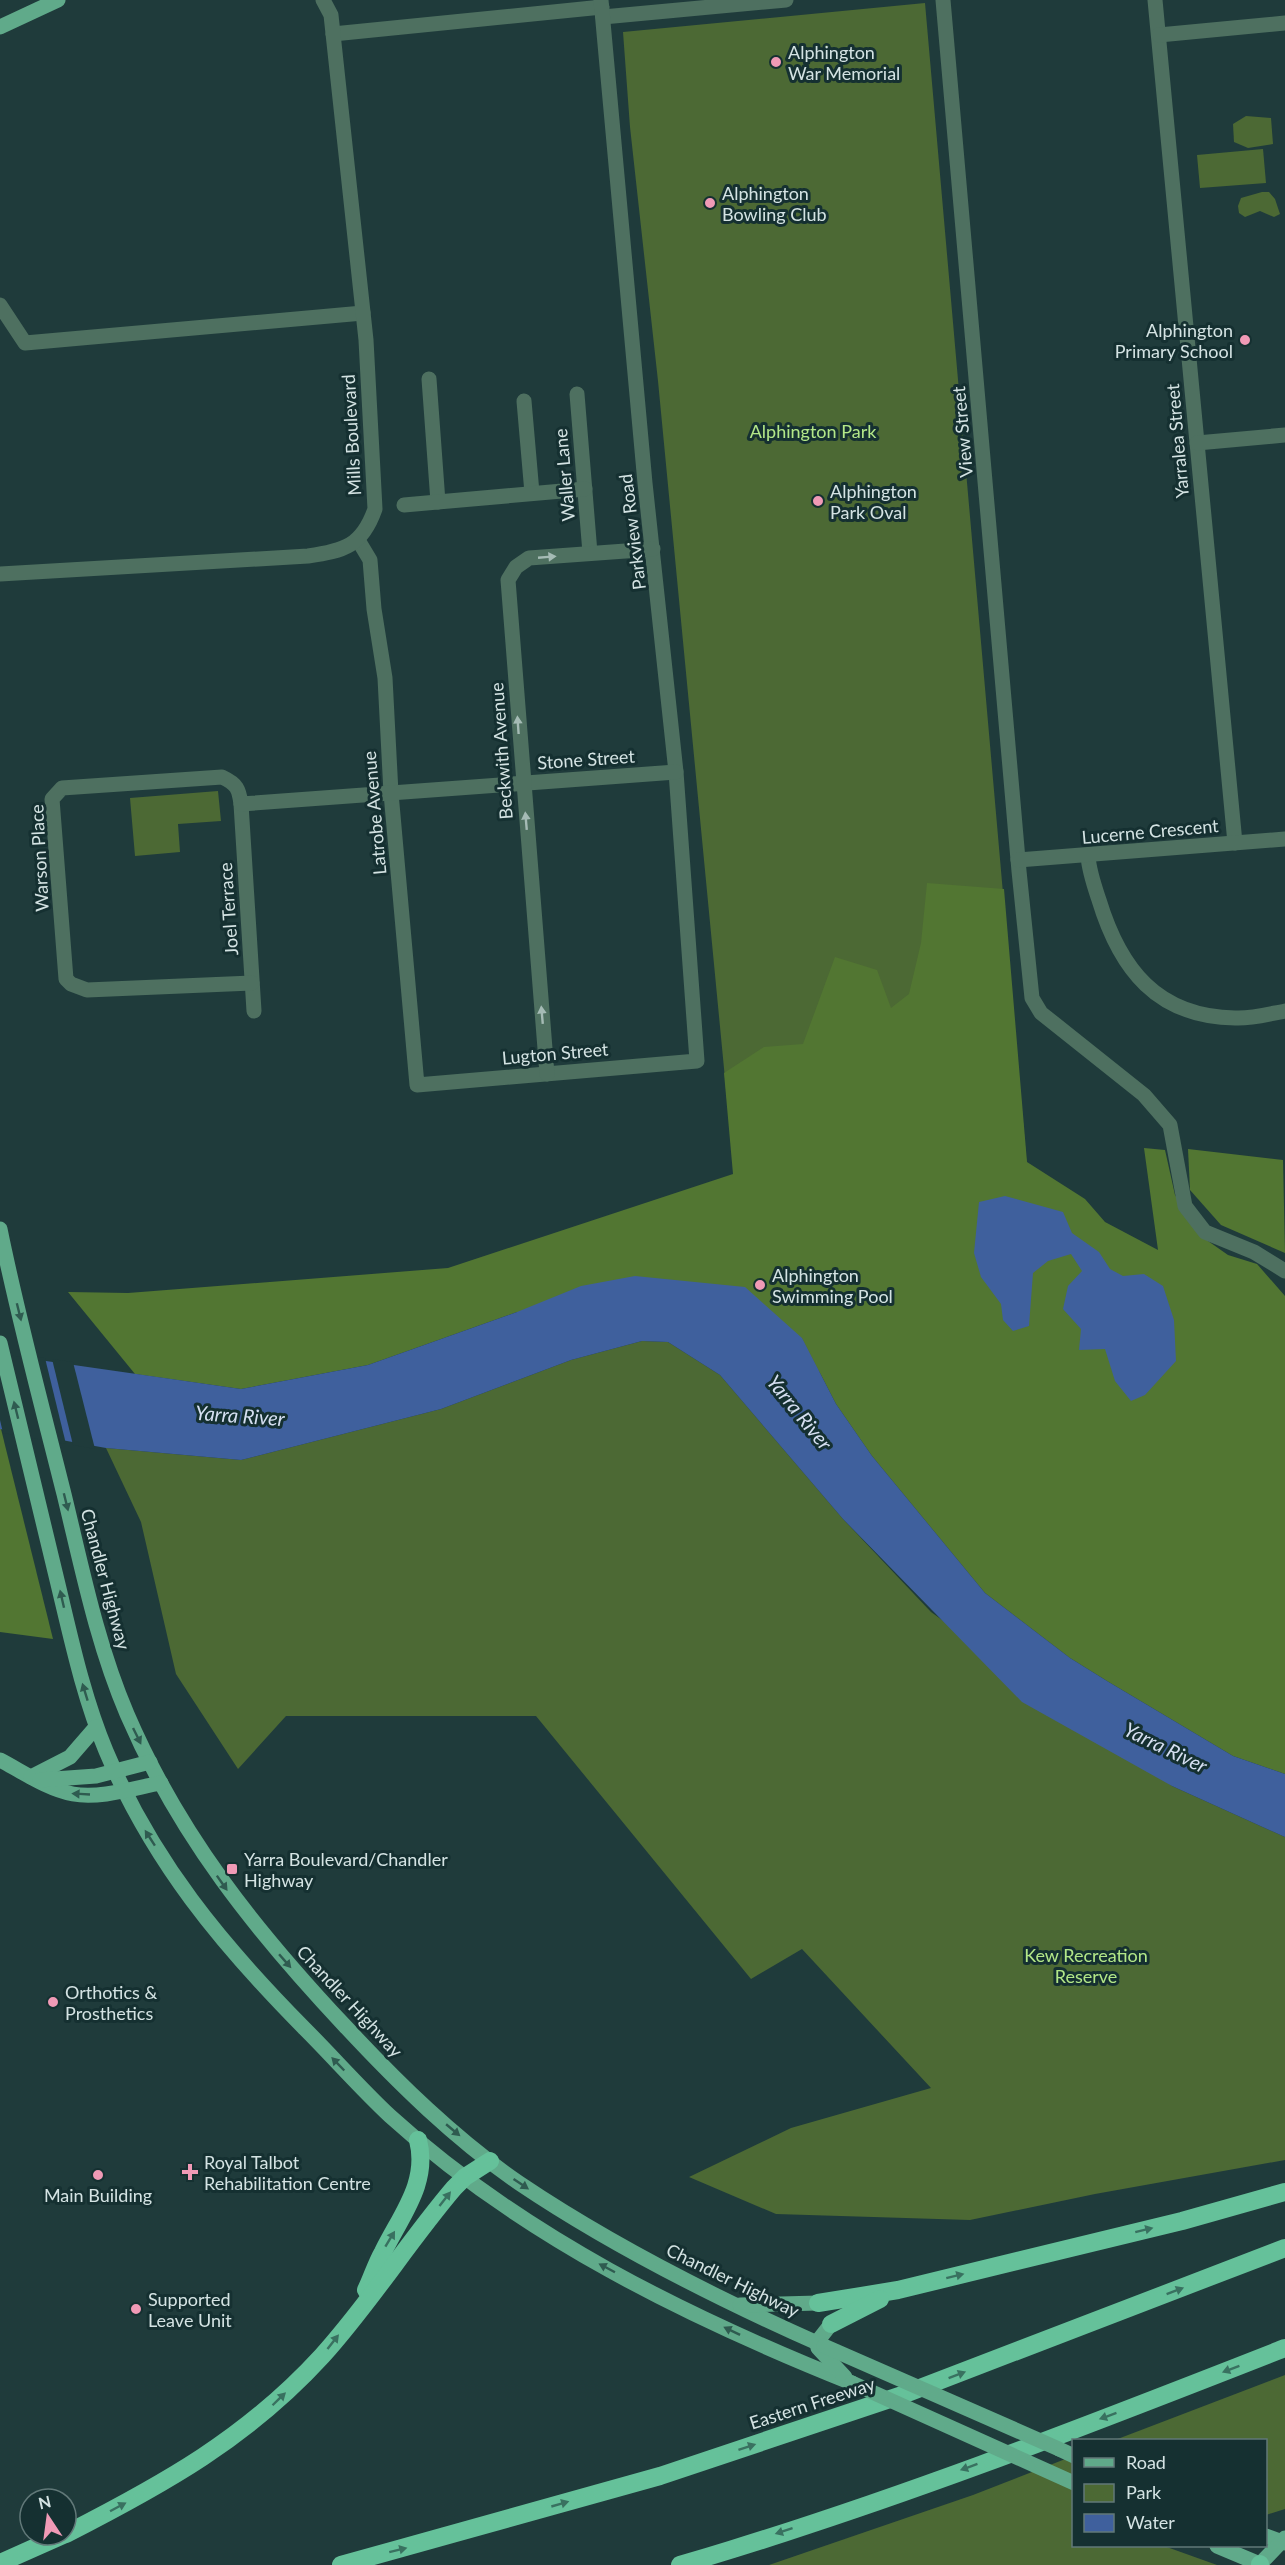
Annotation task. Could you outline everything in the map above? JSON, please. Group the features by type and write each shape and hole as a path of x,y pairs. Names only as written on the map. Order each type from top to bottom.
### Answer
{"highway":[{"path":"357,2311 383,2251 405,2213 419,2178 422,2157 418,2140"},
{"path":"78,2527 155,2488 234,2438 308,2371 465,2177 490,2161"},
{"path":"818,2303 898,2290 1182,2221 1285,2192"},
{"name":"Eastern Freeway","path":"341,2565 660,2476 891,2399 1285,2248"},
{"path":"831,2324 898,2290"},
{"path":"680,2565 877,2500 1152,2400 1285,2348"},
{"path":"0,2563 35,2547"}],"main road":[{"path":"0,27 58,0"},
{"name":"Chandler Highway","path":"0,1229 107,1659 125,1710 195,1845 247,1917 300,1978 417,2099 490,2161 620,2247 820,2345 1072,2455"},
{"path":"0,1343 75,1656 96,1727 140,1823 213,1931 367,2094 418,2140 526,2220 588,2258 658,2296 784,2356 852,2383 1072,2482"},
{"path":"35,1779 70,1757 96,1727"},
{"path":"0,1761 35,1779 77,1794 124,1790 161,1783"},
{"path":"35,1779 90,1776 150,1762"},
{"path":"740,2305 818,2303"},
{"path":"831,2324 820,2345 852,2383"},
{"path":"1219,2547 1260,2565 1284,2541 1267,2536"}],"street":[{"name":"Mills Boulevard","path":"323,0 331,15 363,313 375,509 369,526 358,540"},
{"path":"333,33 602,8 777,0"},
{"name":"View Street","path":"943,0 1032,998 1041,1013 1144,1095 1170,1125 1185,1206 1205,1232 1254,1252 1285,1271"},
{"name":"Yarralea Street","path":"1155,0 1235,843"},
{"name":"Parkview Road","path":"602,8 676,772 697,1060"},
{"path":"1158,35 1285,23"},
{"path":"0,305 25,343 363,313"},
{"path":"429,379 438,502"},
{"name":"Waller Lane","path":"577,394 590,553"},
{"path":"524,401 532,493"},
{"path":"1197,443 1285,435"},
{"path":"404,505 585,489"},
{"path":"0,574 226,563 308,556 334,552 358,540"},
{"name":"Latrobe Avenue","path":"358,540 370,560 374,609 385,678 391,793 417,1085"},
{"name":"Beckwith Avenue","path":"547,1074 522,783 508,580 516,567 529,558 653,549"},
{"name":"Stone Street","path":"391,793 676,772"},
{"name":"Warson Place","path":"241,804 239,790 234,782 222,777 62,788 52,799 66,979 70,984 87,990 252,983"},
{"path":"241,804 391,793"},
{"name":"Joel Terrace","path":"241,804 254,1011"},
{"name":"Lucerne Crescent","path":"1018,860 1285,839"},
{"path":"1088,856 1109,934 1131,972 1165,1000 1196,1012 1235,1018 1285,1011"},
{"name":"Lugton Street","path":"417,1085 697,1060"}],"green space":[{"name":"Alphington Park","path":"925,3 1070,1658 745,1287 658,381 630,127 623,32"},
{"path":"1246,116 1271,118 1273,144 1248,148 1234,142 1233,124"},
{"path":"1263,149 1266,183 1200,188 1197,155"},
{"path":"1269,192 1275,199 1280,214 1274,217 1260,211 1245,217 1239,213 1238,206 1241,198"},
{"path":"218,791 221,821 178,824 180,852 135,856 130,798"},
{"path":"927,883 1004,889 1027,1162 1085,1199 1105,1222 1158,1250 1144,1148 1165,1150 1175,1195 1198,1234 1228,1255 1257,1264 1285,1296 1285,1774 1233,1756 1107,1681 1070,1658 985,1593 872,1456 836,1404 802,1338 517,1312 368,1365 241,1389 135,1374 68,1292 128,1293 448,1268 733,1174 724,1073 764,1047 803,1044 835,957 877,970 891,1008 909,994 921,943"},
{"path":"1188,1149 1283,1160 1285,1253 1221,1225 1190,1190"},
{"name":"Kew Recreation Reserve","path":"642,1341 668,1342 720,1375 843,1519 931,1612 1172,1786 1285,1837 1285,2160 1095,2194 970,2220 776,2214 689,2177 791,2128 931,2088 802,1949 751,1979 536,1716 286,1716 238,1769 176,1674 141,1522 106,1448 241,1460 441,1409 571,1360"},
{"path":"1,1429 53,1639 0,1632"},
{"path":"1285,2375 1285,2509 1267,2515 1267,2439 1118,2439"},
{"path":"1072,2456 1072,2547 1167,2547 1217,2565 769,2565 973,2495"}],"water":[{"path":"1005,1196 1063,1212 1072,1233 1099,1252 1110,1269 1123,1276 1144,1274 1163,1286 1174,1320 1176,1361 1145,1395 1131,1401 1115,1381 1105,1349 1079,1350 1081,1329 1063,1309 1068,1286 1082,1271 1071,1254 1048,1261 1033,1273 1029,1326 1013,1331 1003,1320 1001,1304 981,1277 974,1253 979,1202"},
{"name":"Yarra River","path":"635,1276 745,1287 802,1338 836,1404 872,1456 985,1593 1070,1658 1107,1681 1233,1756 1285,1774 1285,1837 1172,1786 1022,1702 843,1519 720,1375 668,1342 642,1341 571,1360 441,1409 241,1460 106,1448 0,1429 0,1358 32,1359 241,1389 368,1365 517,1312 581,1286"}],"pier":[{"path":"0,1355 45,1358 66,1444 3,1433 0,1420"},
{"path":"52,1359 73,1362 95,1449 73,1445"}],"place":[{"name":"Alphington War Memorial","path":"776,62"},
{"name":"Alphington Bowling Club","path":"710,203"},
{"name":"Alphington Primary School","path":"1245,340"},
{"name":"Alphington Park Oval","path":"818,501"},
{"name":"Alphington Swimming Pool","path":"760,1285"},
{"name":"Yarra Boulevard/Chandler Highway","path":"232,1869"},
{"name":"Orthotics & Prosthetics","path":"53,2002"},
{"name":"Royal Talbot Rehabilitation Centre","path":"190,2172"},
{"name":"Main Building","path":"98,2175"},
{"name":"Supported Leave Unit","path":"136,2309"}]}
